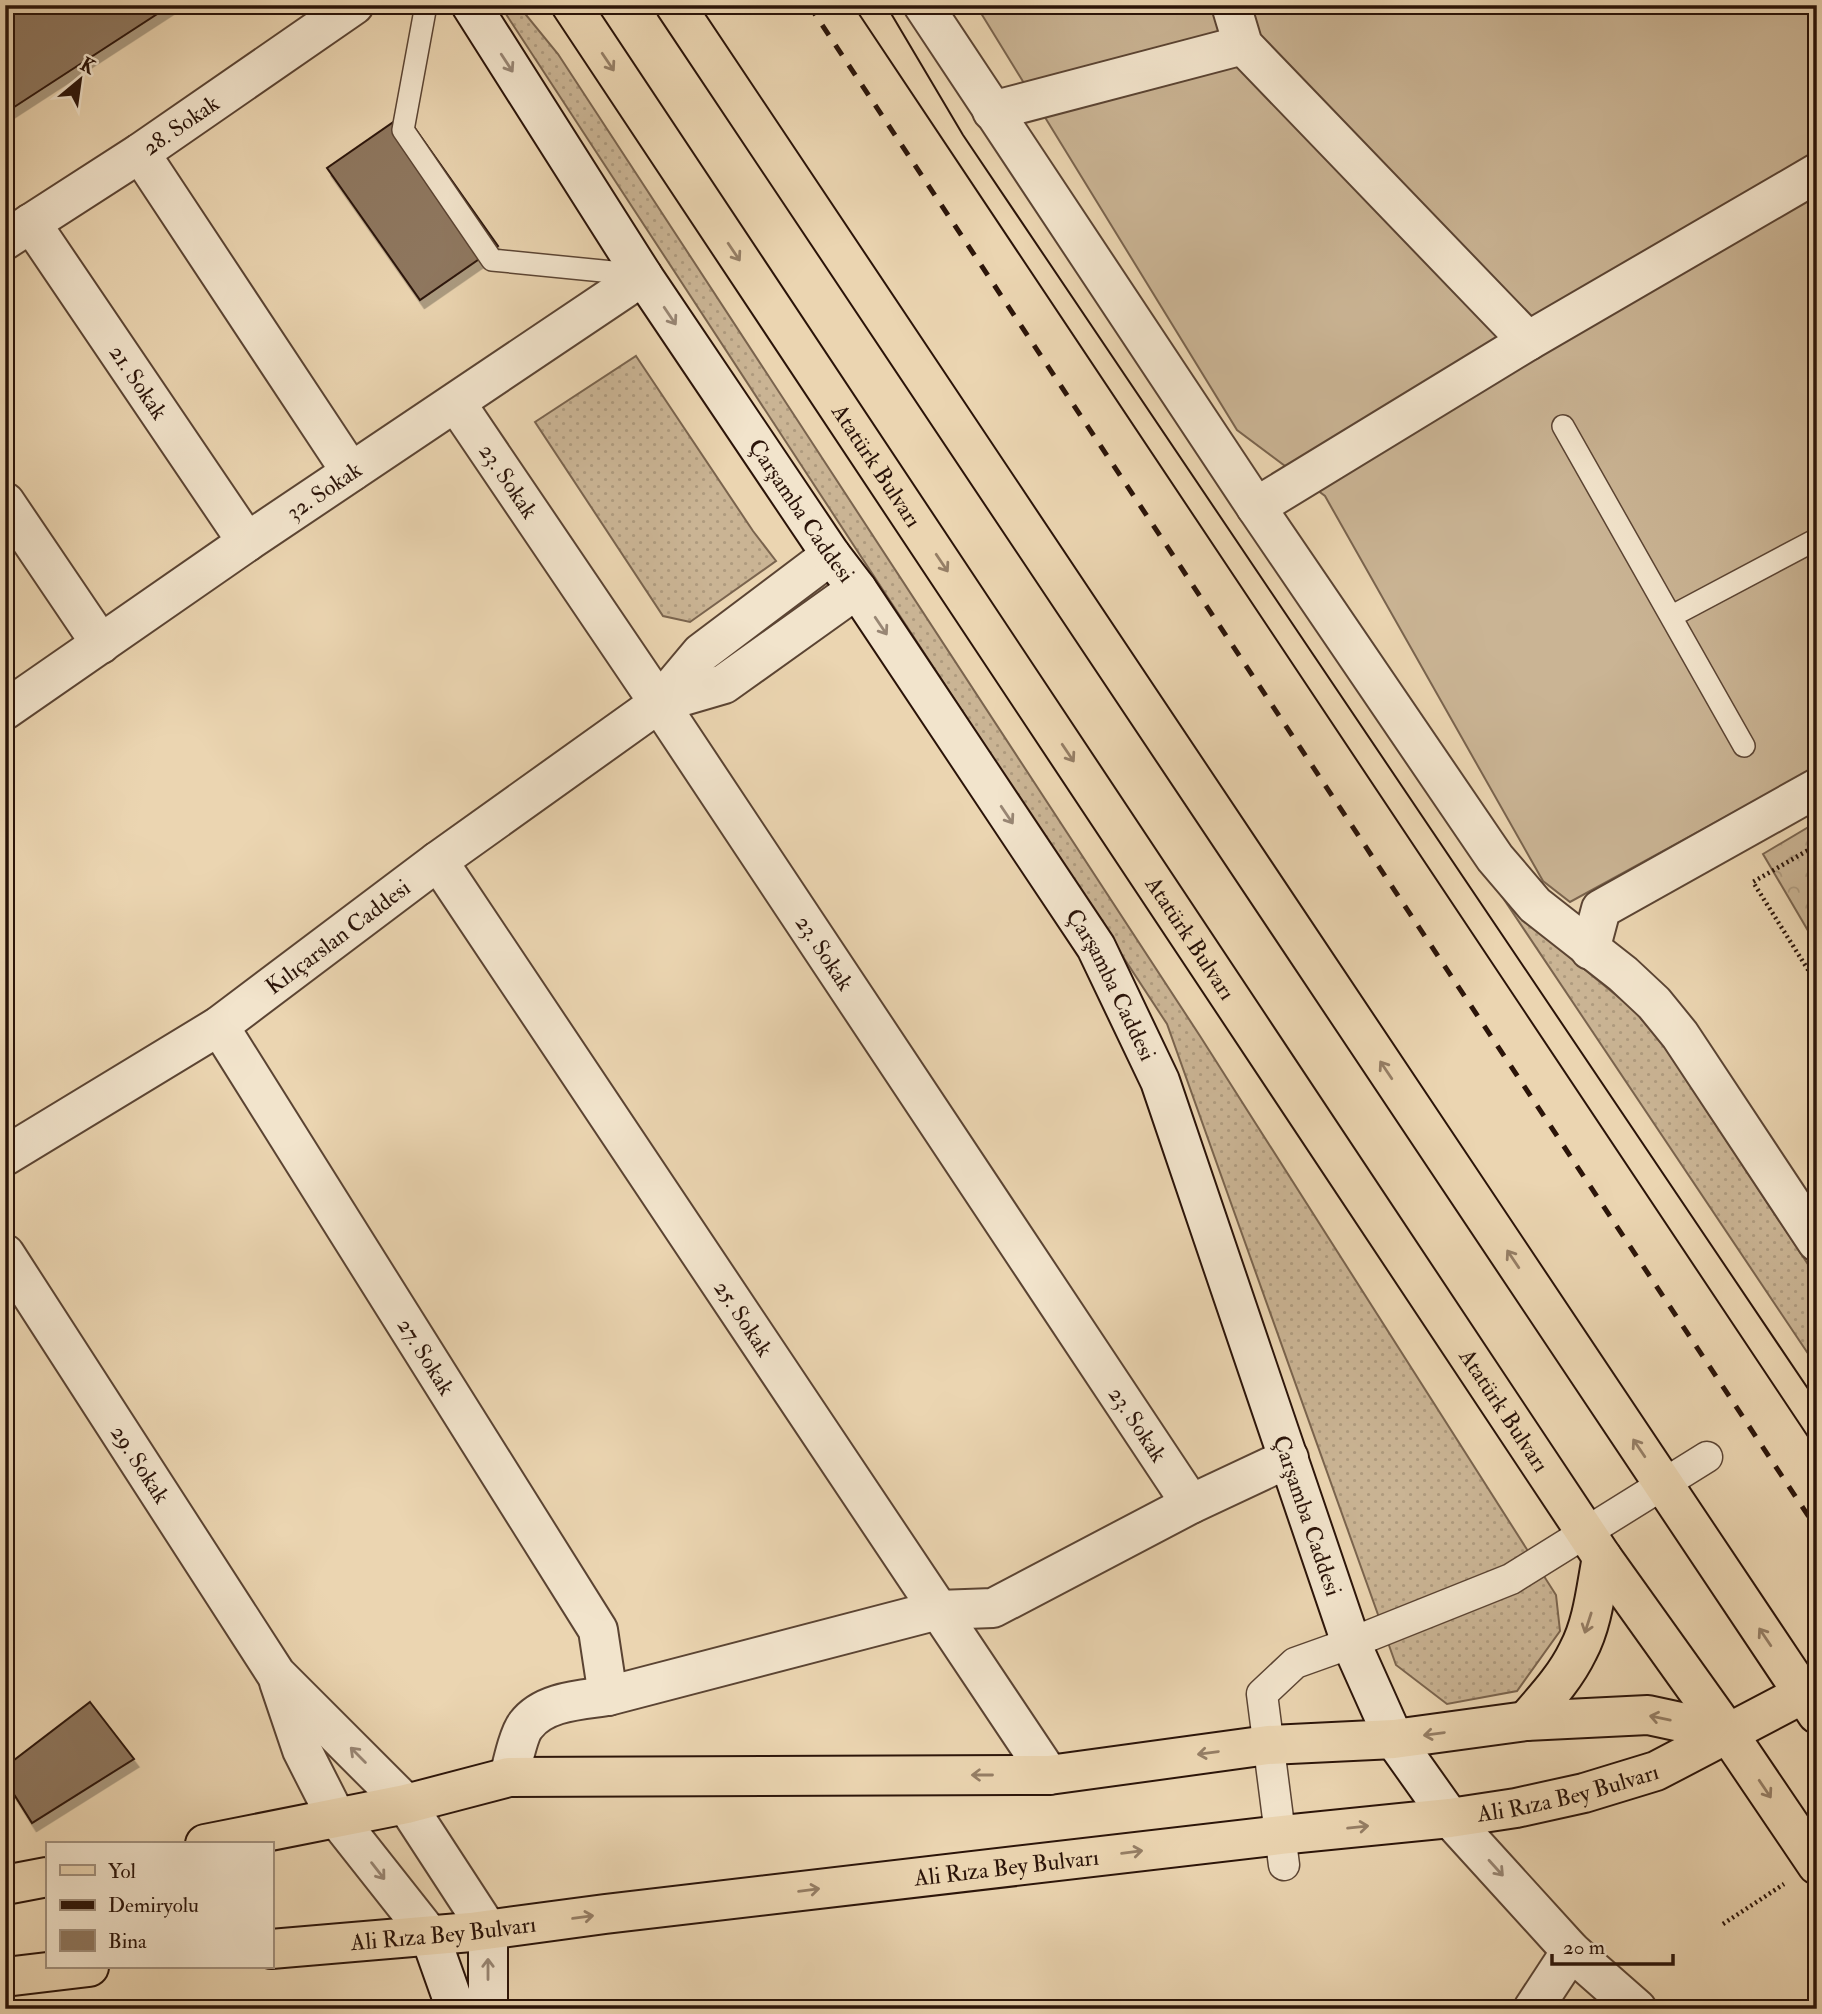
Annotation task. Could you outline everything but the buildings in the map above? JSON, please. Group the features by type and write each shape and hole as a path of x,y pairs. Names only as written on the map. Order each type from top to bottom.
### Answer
{"main road":[{"name":"Atatürk Bulvarı","path":"571,5 1594,1545 1727,1732 1816,1864"},
{"path":"675,5 1810,1704"},
{"path":"1526,1721 1559,1683 1579,1650 1591,1615 1594,1545"},
{"name":"Ali Rıza Bey Bulvarı","path":"273,1949 430,1936 1283,1850 1584,1793 1656,1771 1727,1732 1810,1704"},
{"path":"215,1842 406,1804 509,1777 1049,1775 1268,1745 1394,1739 1526,1721 1648,1715 1727,1732"},
{"path":"5,1885 46,1877"},
{"path":"5,1977 81,1968"}],"street":[{"name":"28. Sokak","path":"18,232 140,153 354,5"},
{"name":"Çarşamba Caddesi","path":"471,5 643,276 831,555 857,589 1096,947 1160,1081 1350,1643 1394,1739 1450,1818 1571,1951 1637,2009"},
{"path":"923,5 1256,507 1495,858 1535,905 1623,974 1654,1003 1680,1035 1817,1242"},
{"path":"1231,5 1243,45 1528,341"},
{"path":"992,111 1243,45"},
{"path":"140,153 351,472"},
{"path":"1256,507 1528,341 1817,173"},
{"name":"21. Sokak","path":"18,232 247,542"},
{"name":"32. Sokak","path":"5,710 247,542 643,276"},
{"name":"23. Sokak","path":"456,403 659,703 1191,1504"},
{"path":"5,502 101,644"},
{"name":"Kılıçarslan Caddesi","path":"5,1156 219,1026 438,861 659,703 701,653 831,555"},
{"name":"Kılıçarslan Caddesi","path":"659,703 724,684 857,589"},
{"path":"1590,950 1601,909 1817,788"},
{"name":"25. Sokak","path":"438,861 1049,1775"},
{"name":"27. Sokak","path":"219,1026 597,1630 608,1696"},
{"name":"29. Sokak","path":"5,1254 276,1674"},
{"path":"1283,1850 1262,1694 1295,1663 1594,1545 1663,1484 1707,1457"},
{"path":"509,1777 524,1726 539,1712 938,1611 993,1608 1191,1504 1289,1458"},
{"path":"276,1674 406,1804 488,1930 488,2009"},
{"path":"276,1674 302,1750 336,1817 430,1936 456,2009"},
{"path":"1533,2009 1571,1951"}],"lane":[{"path":"426,5 403,130 492,260 643,276"},
{"path":"1563,426 1744,746"},
{"path":"1672,617 1817,539"}],"path":[{"path":"1817,845 1753,882 1817,984"},
{"path":"1723,1924 1816,1864"}],"green space":[{"path":"500,5 518,5 558,54 1200,1036 1556,1595 1560,1631 1517,1691 1447,1704 1396,1665 1167,1024"},
{"path":"976,5 1817,5 1817,767 1570,902 1543,881 1325,496 1237,430"},
{"path":"636,356 776,561 690,622 663,616 535,422"},
{"path":"1817,822 1817,946 1763,854"},
{"path":"1501,895 1529,924 1633,1009 1664,1046 1817,1278 1817,1367"}],"tram line":[{"path":"853,5 1817,1450"},
{"path":"886,5 963,135 1817,1402"}],"railway":[{"path":"809,5 1817,1529"}]}
